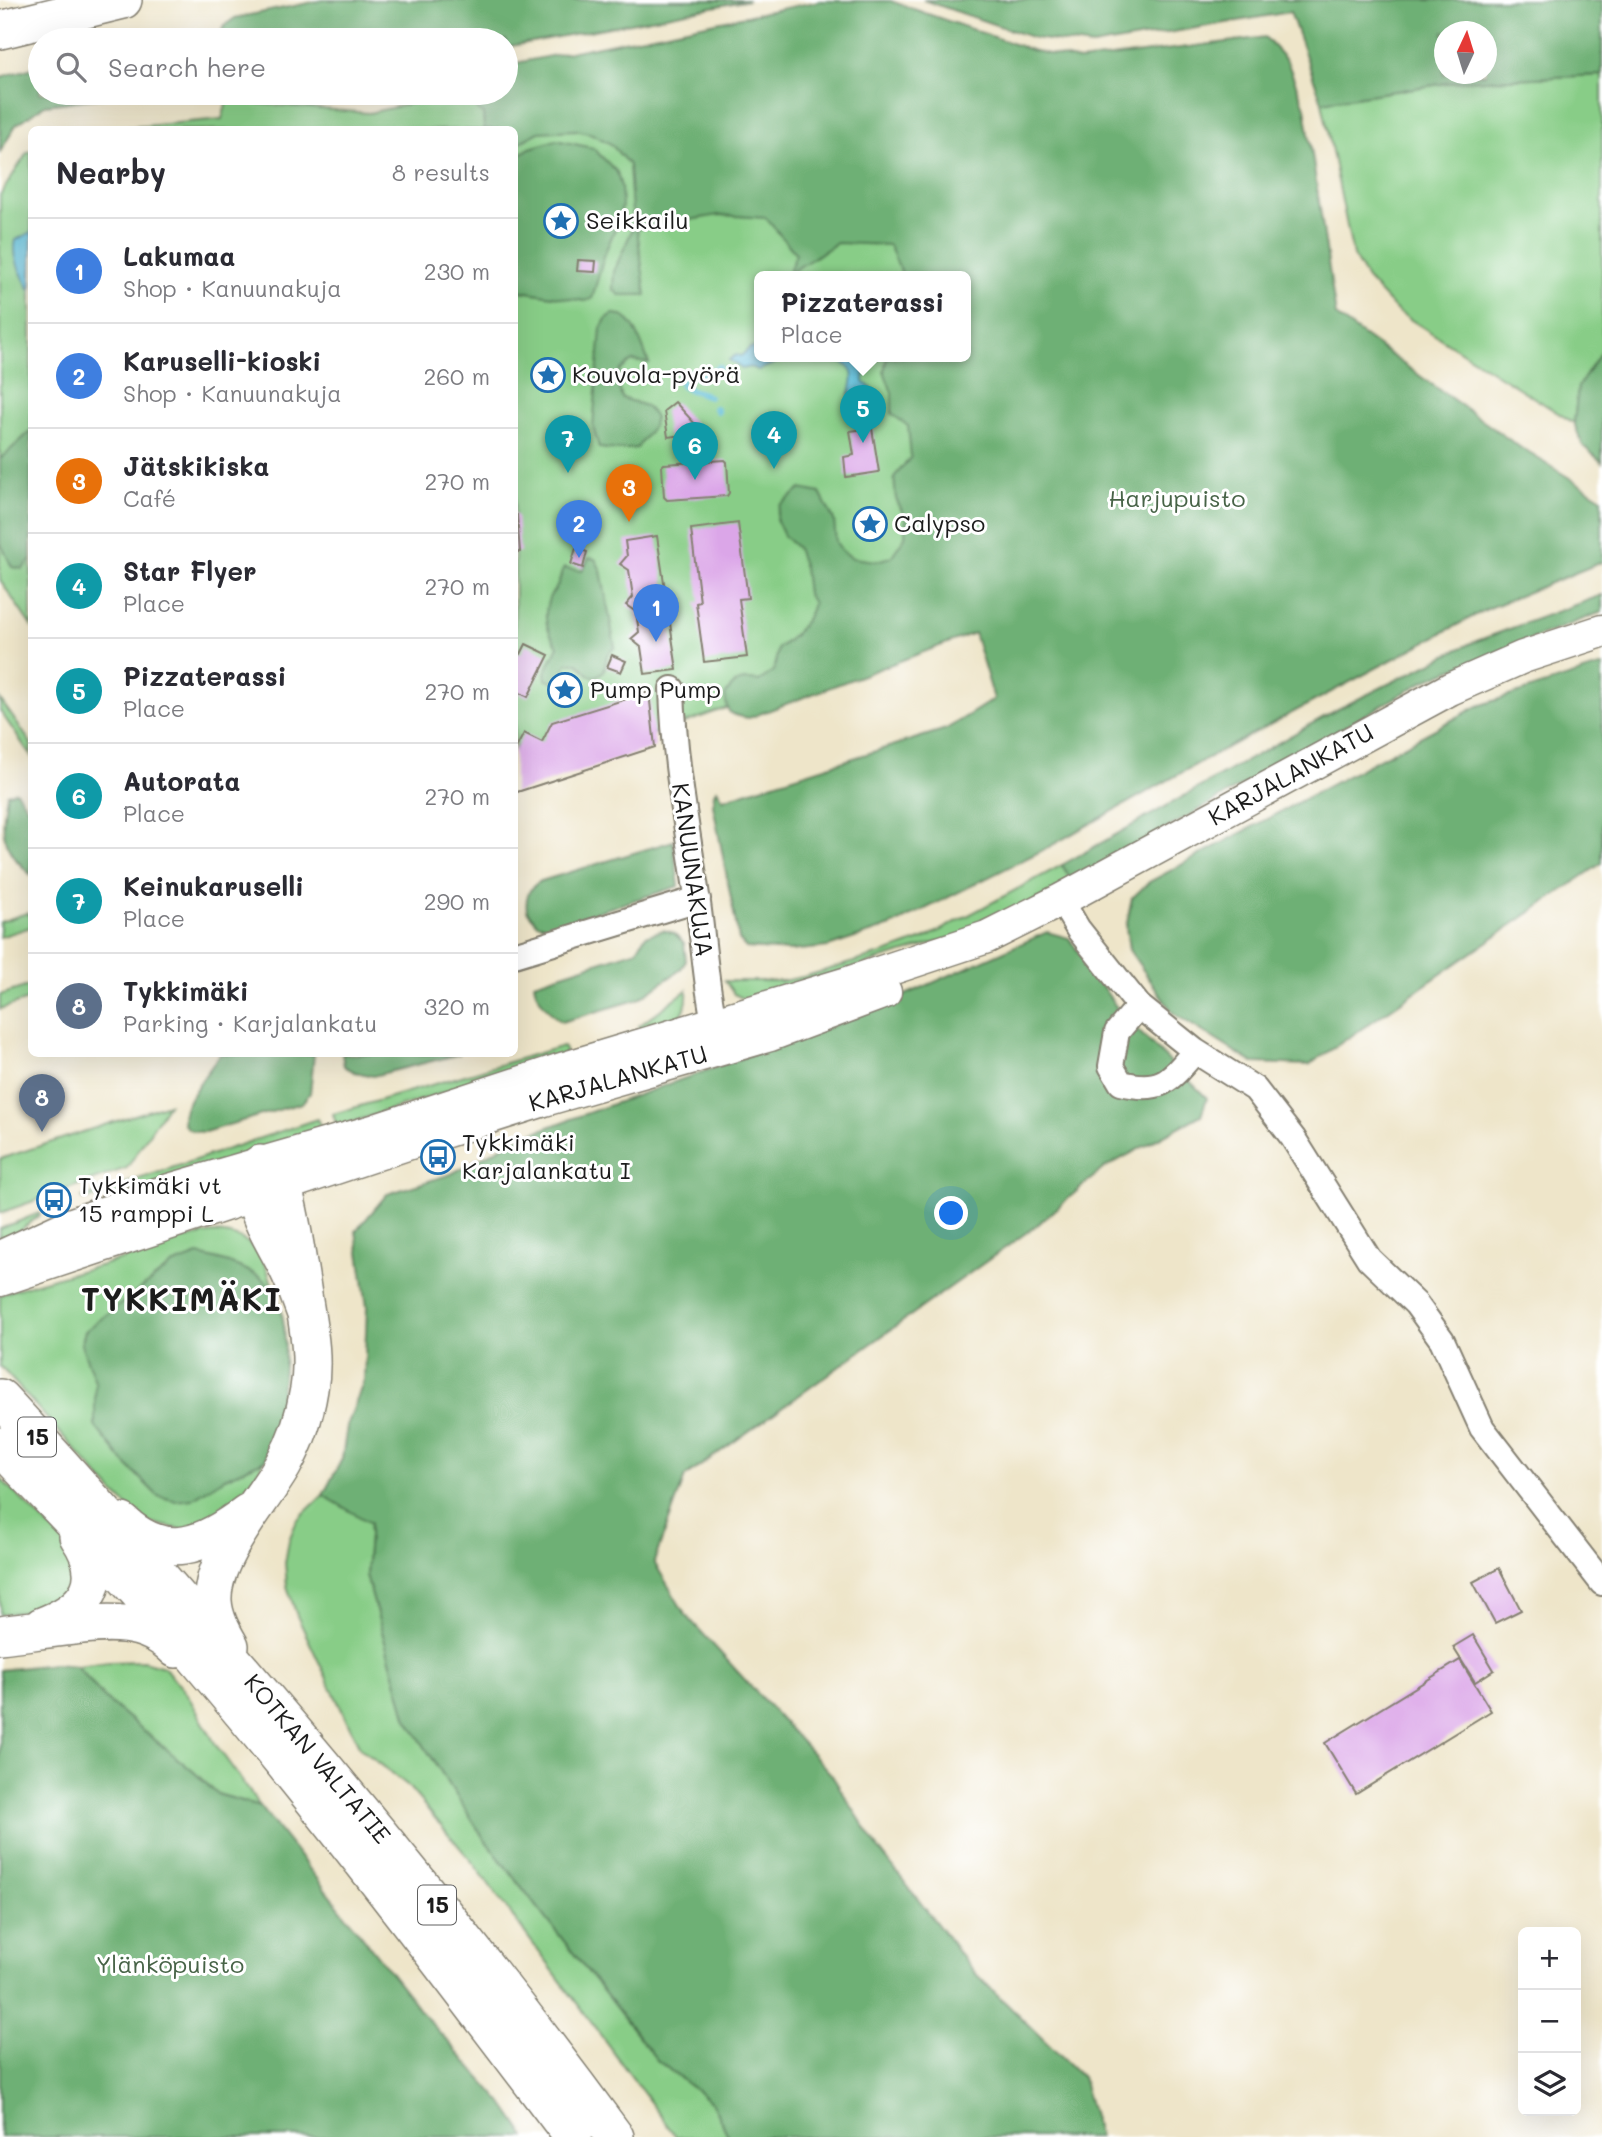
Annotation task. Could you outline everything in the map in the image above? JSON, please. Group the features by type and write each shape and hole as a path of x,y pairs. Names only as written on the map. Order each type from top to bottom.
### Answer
{"highway":[{"path":"0,30 123,0"},
{"path":"0,36 59,15"},
{"path":"251,1679 222,1632 213,1601 218,1573 251,1510 285,1463 304,1415 312,1363 293,1233 266,1182"},
{"name":"KOTKAN VALTATIE","path":"0,1398 67,1494 152,1607 332,1824 573,2137"},
{"name":"KOTKAN VALTATIE","path":"0,1446 67,1494 251,1679 413,1874 615,2137"},
{"path":"67,1494 155,1543 172,1546 187,1546 223,1532 251,1510"},
{"path":"12,1634 71,1613 87,1595 92,1583 92,1558 67,1494"},
{"path":"12,1634 107,1622 143,1627 171,1644 245,1718"}],"main road":[{"name":"KARJALANKATU","path":"0,1280 266,1182 376,1130 565,1068 718,1037 851,982 987,937 1061,900 1450,689 1523,657 1602,631"},
{"name":"KARJALANKATU","path":"0,1256 97,1215 169,1190 266,1182"}],"street":[{"name":"KANUUNAKUJA","path":"671,689 677,773 718,1037"},
{"path":"518,955 698,899"},
{"path":"1061,900 1078,929 1139,1006 1195,1051 1255,1089 1293,1138 1369,1259 1416,1304 1442,1340 1482,1428 1602,1583"},
{"path":"1139,1006 1117,1032 1111,1066 1121,1083 1141,1088 1169,1081 1195,1051"}],"green space":[{"path":"323,0 749,0 518,45 518,28 224,28 235,18"},
{"path":"923,0 1602,0 1602,75 1497,79 1497,21 1434,21 1434,84 1441,84 1322,102 1290,12 1092,46 1034,38"},
{"name":"Harjupuisto","path":"819,1 891,1 1031,50 1080,61 1265,37 1287,61 1305,107 1336,316 1521,448 1602,498 1602,562 1487,609 1213,755 1045,849 891,926 828,947 790,951 746,948 739,940 713,805 717,789 723,799 946,729 994,699 974,633 749,718 730,713 725,695 739,681 759,681 774,671 778,648 800,628 813,603 807,594 804,568 797,548 784,536 776,519 780,505 801,489 820,493 834,520 836,542 842,551 853,558 876,561 891,557 905,537 906,519 896,499 894,477 911,457 908,426 892,414 892,393 884,371 886,362 971,362 971,271 901,271 889,245 837,243 789,271 796,254 766,218 719,215 637,229 646,295 619,295 613,289 614,271 633,228 629,165 611,144 592,134 576,130 539,132 518,143 518,126 484,126 483,114 471,105 518,105 518,63"},
{"path":"28,69 28,105 45,105 16,125 0,152 0,77"},
{"path":"686,74 920,271 754,271 754,362 944,362 992,614 518,782 518,126 144,126 222,119 226,105 274,105 369,113 404,105 518,105 518,97"},
{"path":"1602,75 1602,351 1578,387 1574,423 1397,311 1367,279 1353,256 1322,102 1441,84 1497,84 1497,79"},
{"path":"556,140 593,148 617,172 622,206 592,299 585,301 520,291 518,288 518,156 530,148"},
{"path":"27,153 28,622 0,580 0,195"},
{"path":"613,314 620,315 632,325 649,363 632,361 620,371 619,388 622,398 646,406 655,417 653,426 637,448 599,448 593,427 601,328"},
{"path":"1602,351 1602,462 1583,446 1574,423 1578,387"},
{"path":"28,434 28,563 23,569 12,567 0,542 0,459"},
{"path":"589,558 595,559 601,570 615,647 607,655 604,671 597,676 590,676 578,663 567,663 561,678 554,682 546,680 545,673 558,646 547,624 549,598 564,568 582,571"},
{"path":"1602,595 1602,612 1430,678 1073,882 1062,865 1338,709 1471,643"},
{"path":"1602,666 1602,863 1309,1065 1253,1063 1173,1013 1129,950 1126,927 1132,898 1149,882 1478,706"},
{"path":"0,699 28,739 28,752 0,711"},
{"path":"16,791 28,809 28,872 8,848 5,839 7,794"},
{"path":"673,841 679,886 549,927 537,923 527,911 528,893 541,881"},
{"path":"1062,865 1073,882 978,930 746,1000 734,994 725,981 782,981 888,952 926,938"},
{"path":"28,914 28,928 0,937 0,922"},
{"path":"663,930 674,933 684,943 686,961 680,970 636,1000 562,1022 548,1010 537,994 534,983 637,950 645,936"},
{"path":"1047,932 1069,938 1122,1015 1207,1098 1201,1115 1104,1168 1037,1225 685,1477 654,1562 685,1614 831,1774 878,1848 976,1974 1082,2077 1099,2137 729,2137 711,2102 657,2060 485,1840 407,1719 366,1575 370,1523 323,1495 342,1459 347,1426 364,1380 367,1307 356,1231 387,1194 451,1174 518,1138 856,1017"},
{"path":"28,986 28,1000 0,1009 0,995"},
{"path":"687,990 685,1010 680,1016 667,1025 641,1034 639,1026"},
{"path":"563,1046 566,1053 337,1127 333,1114"},
{"path":"218,1057 314,1057 310,1093 302,1103 205,1132 190,1130 184,1123 184,1113 197,1087"},
{"path":"342,1057 448,1057 373,1076 344,1066"},
{"path":"168,1104 127,1168 0,1213 0,1159"},
{"path":"317,1119 322,1129 137,1190 83,1200 82,1198"},
{"path":"39,1213 40,1215 10,1238 0,1242 0,1229"},
{"path":"214,1233 248,1242 261,1257 274,1291 260,1278 81,1343 95,1381 95,1426 123,1461 158,1496 192,1499 225,1478 265,1460 253,1479 232,1502 205,1524 183,1530 143,1521 112,1491 0,1366 0,1295 178,1241"},
{"path":"198,1255 250,1272 274,1291 281,1308 284,1328 283,1375 276,1422 265,1460 225,1478 192,1499 176,1501 158,1496 123,1461 95,1426 95,1381 81,1344 85,1331 172,1265"},
{"path":"0,1478 72,1549 78,1575 66,1596 35,1609 0,1615"},
{"path":"323,1495 370,1522 366,1575 407,1719 485,1840 657,2060 711,2102 729,2137 676,2137 474,1864 407,1785 360,1748 297,1616 287,1586 285,1563 289,1540 297,1520"},
{"path":"143,1661 164,1667 187,1694 216,1745 260,1806 217,1794 104,1698 77,1666"},
{"name":"Ylänköpuisto","path":"54,1664 77,1666 104,1698 217,1794 260,1806 424,2015 502,2102 526,2137 0,2137 0,1670"}],"water":[{"path":"28,234 28,286 15,254 16,240"},
{"path":"754,348 754,362 777,362 759,370 750,367 742,369 729,360 736,355 741,356"},
{"path":"839,362 866,362 864,382 882,398 882,407 878,410 867,410 866,403 849,402 853,380 851,369"}],"building":[{"path":"578,260 596,261 595,272 577,271"},
{"path":"675,402 697,426 683,431 683,435 668,437 664,411"},
{"path":"854,408 865,408 865,417 853,417"},
{"path":"872,428 879,472 846,477 844,457 854,455 850,431"},
{"path":"725,460 729,493 727,496 667,500 664,497 664,464"},
{"path":"738,523 748,598 739,599 747,657 704,662 696,603 700,602 691,529"},
{"path":"657,536 677,670 645,674 641,647 631,639 639,632 636,612 626,605 633,597 629,570 620,564 627,556 625,541"},
{"path":"576,548 587,552 583,568 571,564"},
{"path":"526,644 549,655 528,697 518,692 518,652 521,654"},
{"path":"612,655 626,661 621,672 607,667"},
{"path":"649,692 655,747 518,792 518,744 524,733 542,742 552,722"},
{"path":"1499,1568 1521,1610 1495,1623 1473,1582"},
{"path":"1473,1635 1494,1670 1475,1682 1453,1647"},
{"path":"1460,1660 1491,1711 1356,1794 1325,1743"}],"waterway":[{"path":"709,397 682,386 680,376 688,372 699,378 719,367"}],"place":[{"name":"Seikkailu","path":"561,221"},
{"name":"Kouvola-pyörä","path":"548,375"},
{"name":"Pizzaterassi","path":"863,443"},
{"name":"Star Flyer","path":"774,469"},
{"name":"Keinukaruselli","path":"568,473"},
{"name":"Autorata","path":"695,480"},
{"name":"Jätskikiska","path":"629,522"},
{"name":"Calypso","path":"870,524"},
{"name":"Karuselli-kioski","path":"579,558"},
{"name":"Lakumaa","path":"656,642"},
{"name":"Pump Pump","path":"565,690"},
{"name":"Tykkimäki","path":"42,1132"},
{"name":"Tykkimäki Karjalankatu I","path":"438,1157"},
{"name":"Tykkimäki vt 15 ramppi L","path":"54,1200"}],"district":[{"name":"TYKKIMÄKI","path":"182,1300"}]}
